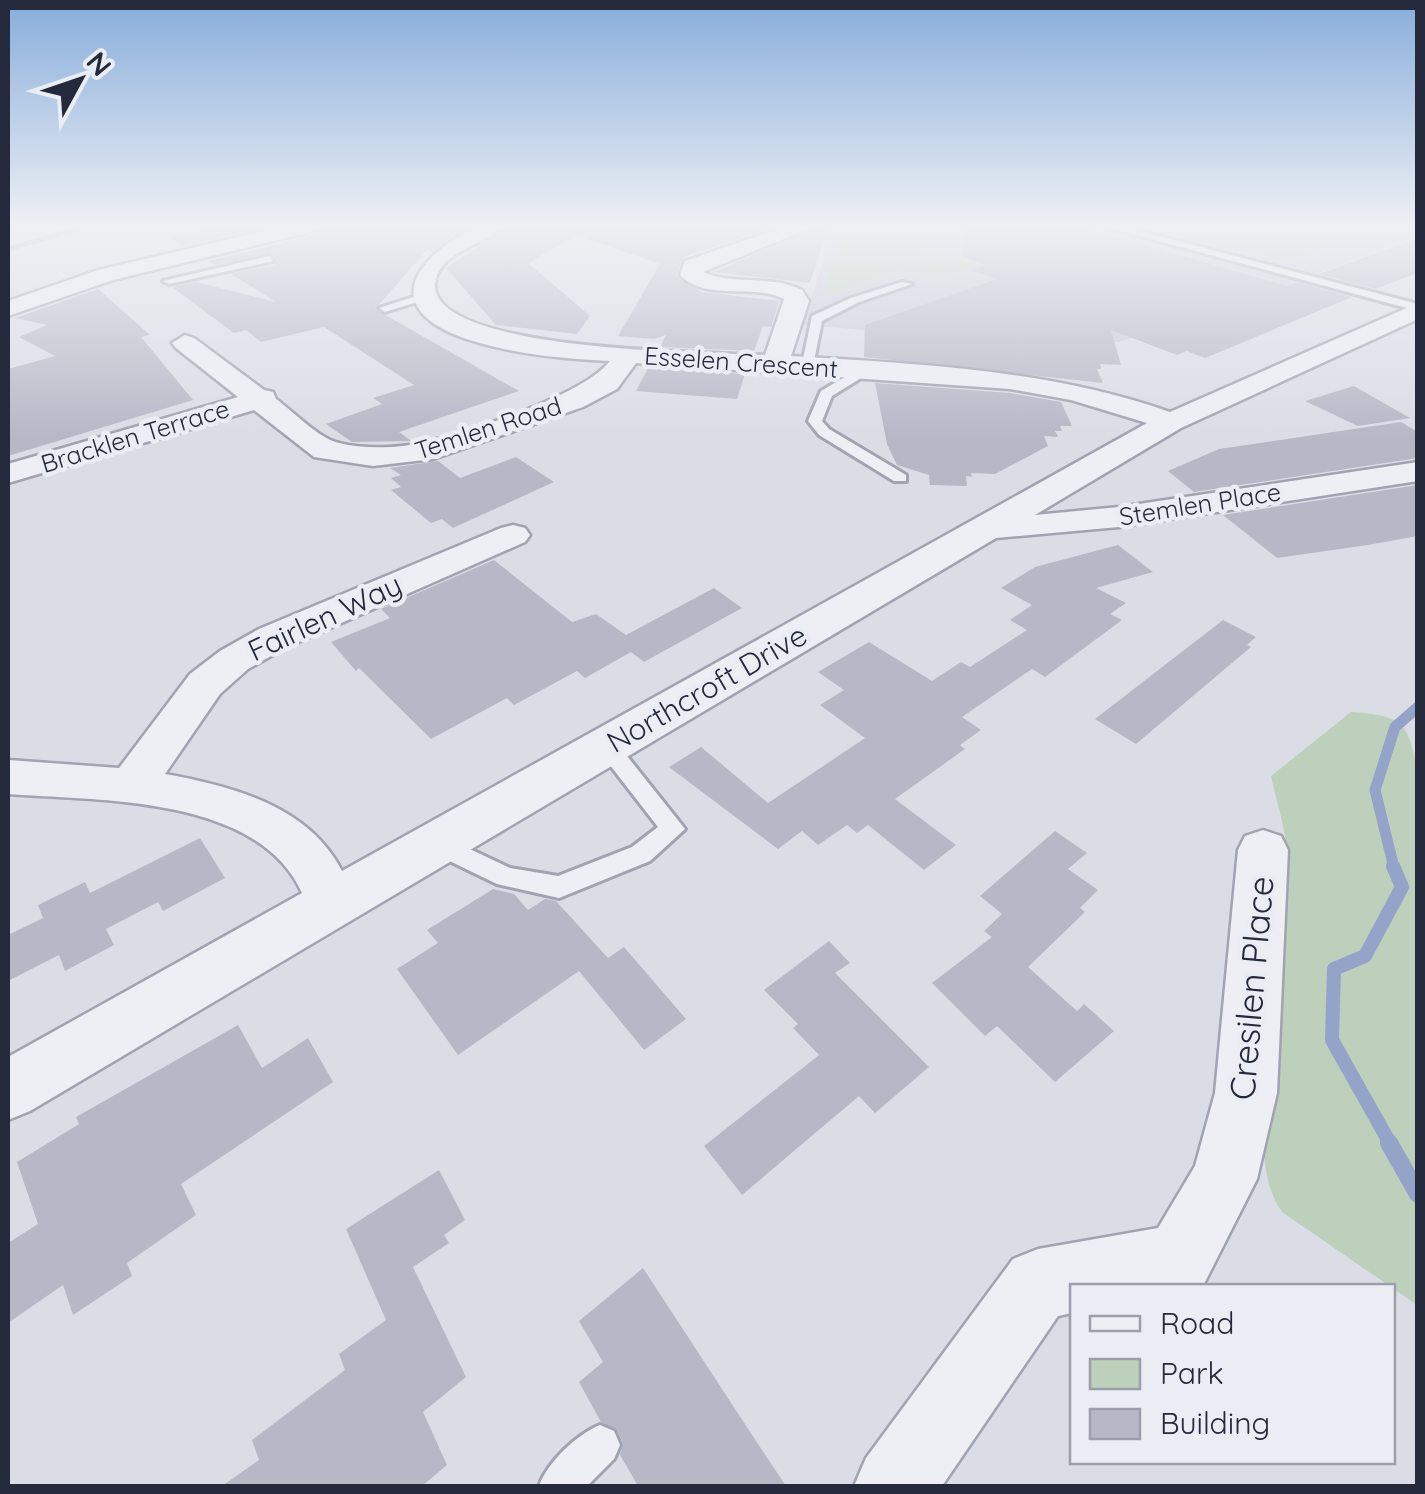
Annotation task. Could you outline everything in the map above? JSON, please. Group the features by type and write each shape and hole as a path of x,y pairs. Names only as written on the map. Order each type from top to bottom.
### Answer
{"street":[{"path":"8,308 40,297"},
{"name":"Esselen Crescent","path":"426,297 436,311 484,337 629,354 1051,386 1171,422"},
{"path":"775,364 795,297"},
{"name":"Northcroft Drive","path":"8,1090 1171,422 1418,309"},
{"name":"Temlen Road","path":"185,343 262,398 325,450 373,457 446,446 573,401 607,382 629,354"},
{"name":"Bracklen Terrace","path":"8,474 262,398"},
{"name":"Stemlen Place","path":"983,531 1119,517 1418,471"},
{"name":"Fairlen Way","path":"130,788 205,684 234,660 273,638 513,535"},
{"path":"8,778 176,792 222,804 282,834 309,858 333,904"},
{"name":"Cresilen Place","path":"894,1486 1038,1284 1179,1259 1224,1180 1246,1094 1264,850"}],"lane":[{"path":"385,308 424,297"},
{"path":"806,366 816,318 868,297"},
{"path":"1372,297 1418,309"},
{"path":"867,370 826,394 816,420 824,432 900,478"},
{"path":"438,844 506,877 560,887 640,854 673,829 607,746"},
{"path":"559,1486 600,1444"}],"shaded area":[{"path":"812,297 1254,297 1119,342 926,329 924,335 804,325"}],"green space":[{"path":"1351,712 1394,720 1402,726 1412,746 1418,777 1417,1305 1395,1290 1395,1284 1387,1284 1282,1212 1268,1181 1263,1092 1287,851 1271,776"}],"building":[{"path":"76,297 107,297 150,335 141,337 193,400 8,456 8,369 55,356 19,337 47,325 15,318"},
{"path":"185,297 255,297 276,302 268,297 386,297 375,309 519,391 399,432 411,441 352,442 326,424 382,404 373,398 414,385 324,327 261,342 246,330 234,333"},
{"path":"471,297 567,297 590,316 577,334 496,325"},
{"path":"641,297 742,297 779,301 771,327 763,326 754,351 660,347 666,335 654,339 618,336"},
{"path":"946,297 1352,297 1205,358 1187,351 1177,355 1111,330 1121,365 1100,364 1101,369 1097,369 1103,383 864,357 865,325"},
{"path":"648,368 745,374 737,399 636,391"},
{"path":"875,383 1010,393 1061,402 1072,426 1060,426 1062,431 1055,431 1058,437 1044,436 1048,446 995,474 971,473 972,477 966,476 967,486 930,485 929,475 897,465 887,444"},
{"path":"1354,386 1410,418 1358,426 1305,401"},
{"path":"1401,422 1418,432 1418,458 1194,492 1168,471 1219,449"},
{"path":"516,457 554,482 453,528 442,519 431,523 391,490 401,487 391,478 401,475 390,468 438,461 460,478"},
{"path":"1418,485 1418,536 1368,545 1277,558 1223,515"},
{"path":"1118,545 1153,572 1096,588 1126,603 1110,614 1122,620 1045,677 1032,669 962,717 981,730 960,745 965,749 895,799 956,845 924,870 868,825 857,833 847,825 818,845 802,831 778,849 669,767 701,747 768,803 865,738 820,705 844,690 818,672 869,642 932,681 961,662 970,667 1027,630 1010,620 1032,605 1001,588 1035,567"},
{"path":"494,560 572,622 596,614 626,635 714,588 742,608 644,662 631,652 585,678 577,671 514,705 507,698 431,739 359,668 356,671 331,642 390,618 381,609"},
{"path":"1223,620 1256,637 1247,645 1251,647 1136,744 1095,719"},
{"path":"1055,831 1087,853 1068,869 1098,890 1080,908 1085,912 1028,967 1077,1011 1084,1004 1114,1031 1055,1082 997,1026 985,1036 932,983 992,937 984,931 1002,914 980,896"},
{"path":"200,838 225,878 163,911 158,902 106,929 114,945 65,971 59,955 8,981 8,935 43,918 38,905 85,882 90,893"},
{"path":"493,889 514,894 528,910 545,899 556,901 608,958 624,947 686,1019 644,1050 579,971 458,1055 397,969 438,943 427,930"},
{"path":"829,941 850,963 835,973 929,1067 875,1113 859,1096 742,1195 704,1146 819,1055 793,1028 798,1024 764,990"},
{"path":"238,1025 262,1068 308,1038 333,1082 181,1184 196,1215 127,1263 132,1276 73,1315 63,1285 8,1323 8,1243 38,1224 17,1162 79,1124 76,1117"},
{"path":"439,1170 465,1220 444,1235 449,1243 413,1267 466,1377 423,1412 447,1465 422,1486 222,1486 259,1460 252,1440 345,1370 339,1354 386,1320 346,1229"},
{"path":"643,1268 786,1486 638,1486 620,1455 623,1444 617,1430 601,1422 579,1382 603,1362 579,1321"}],"waterway":[{"path":"1394,868 1375,790 1395,727 1418,707"},
{"path":"1391,1145 1332,1040 1334,969 1365,956 1402,887 1393,866"},
{"path":"1389,1143 1418,1194"}]}
